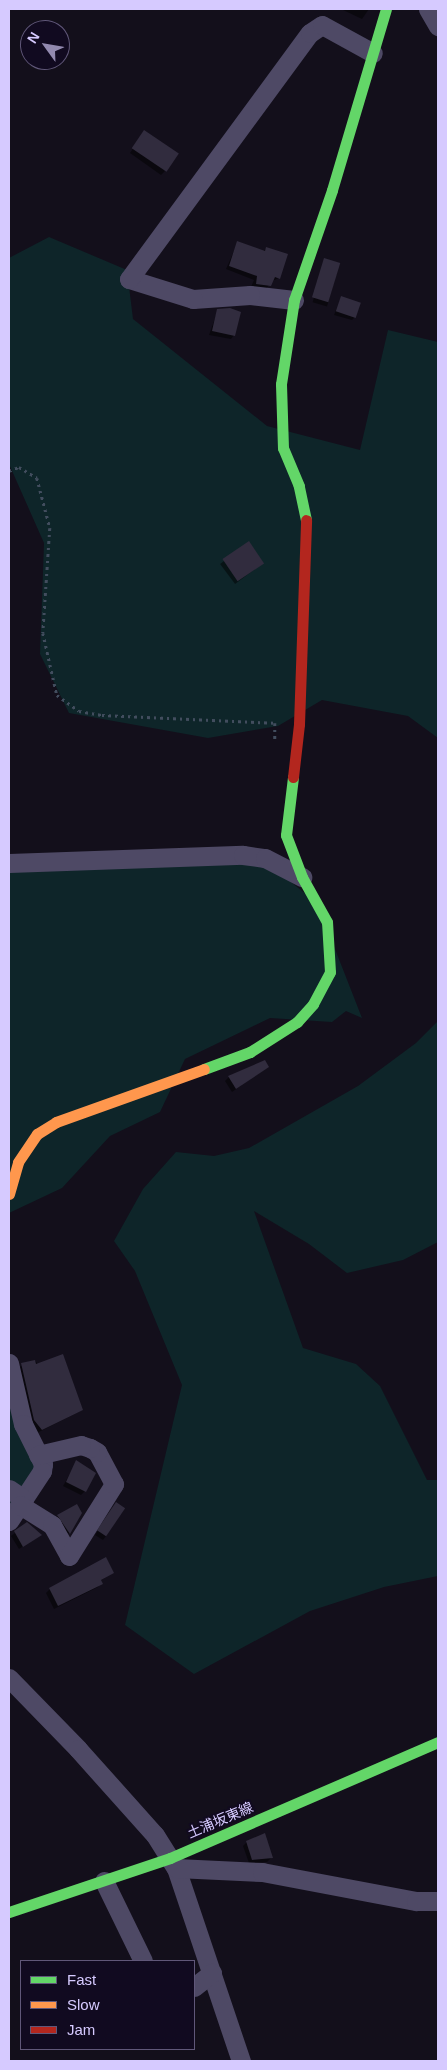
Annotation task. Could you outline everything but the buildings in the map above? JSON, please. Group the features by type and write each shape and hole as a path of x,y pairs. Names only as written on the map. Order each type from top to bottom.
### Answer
{"street":[{"path":"9,1194 18,1162 37,1134 56,1122 156,1084 225,1063 250,1052 297,1022 313,1004 330,972 327,922 302,878 286,835 298,724 306,521 299,486 284,448 281,384 294,300 332,190 386,9"},
{"path":"429,9 438,26"},
{"path":"294,300 250,295 193,299 129,280 310,32 322,25 331,28 372,53"},
{"path":"9,863 243,854 265,858 302,878"},
{"path":"9,1363 23,1424 38,1454 42,1471 18,1498 9,1521"},
{"path":"18,1498 52,1525 69,1556 114,1484 96,1452 90,1448 81,1445 38,1454"},
{"path":"9,1678 78,1749 155,1835 173,1863 241,2061"},
{"name":"土浦坂東線","path":"9,1912 104,1881 173,1863 438,1742"},
{"path":"173,1863 262,1872 416,1901 438,1901"},
{"path":"104,1881 143,1960"},
{"path":"195,1986 212,1972"}],"path":[{"path":"9,471 19,467 37,478 50,528 43,634 57,695 79,711 102,715 275,723"}],"green space":[{"path":"49,237 127,270 133,319 267,426 360,450 388,330 438,342 438,738 408,716 322,700 278,726 208,738 69,713 40,654 44,543 9,464 9,258"},
{"path":"9,857 246,860 271,866 317,903 362,1018 346,1011 332,1022 270,1018 185,1059 160,1112 110,1136 62,1188 9,1213"},
{"path":"438,1021 438,1242 403,1260 347,1273 309,1244 254,1211 303,1348 356,1364 380,1386 427,1480 438,1480 438,1576 384,1587 310,1611 194,1674 125,1625 182,1385 135,1271 114,1241 143,1189 176,1152 214,1156 249,1148 358,1086 416,1043"},
{"path":"9,1396 35,1467 9,1508"}],"traffic: fast":[{"path":"306,520 299,486 283,448 281,384 294,300 332,190 386,9"},
{"path":"204,1069 250,1052 297,1022 313,1004 330,972 327,922 302,877 286,835 293,777"},
{"path":"9,1912 170,1858 438,1742"}],"traffic: slow":[{"path":"9,1194 18,1162 37,1134 56,1122 204,1069"}],"traffic: jam":[{"path":"293,777 299,724 306,520"}]}
